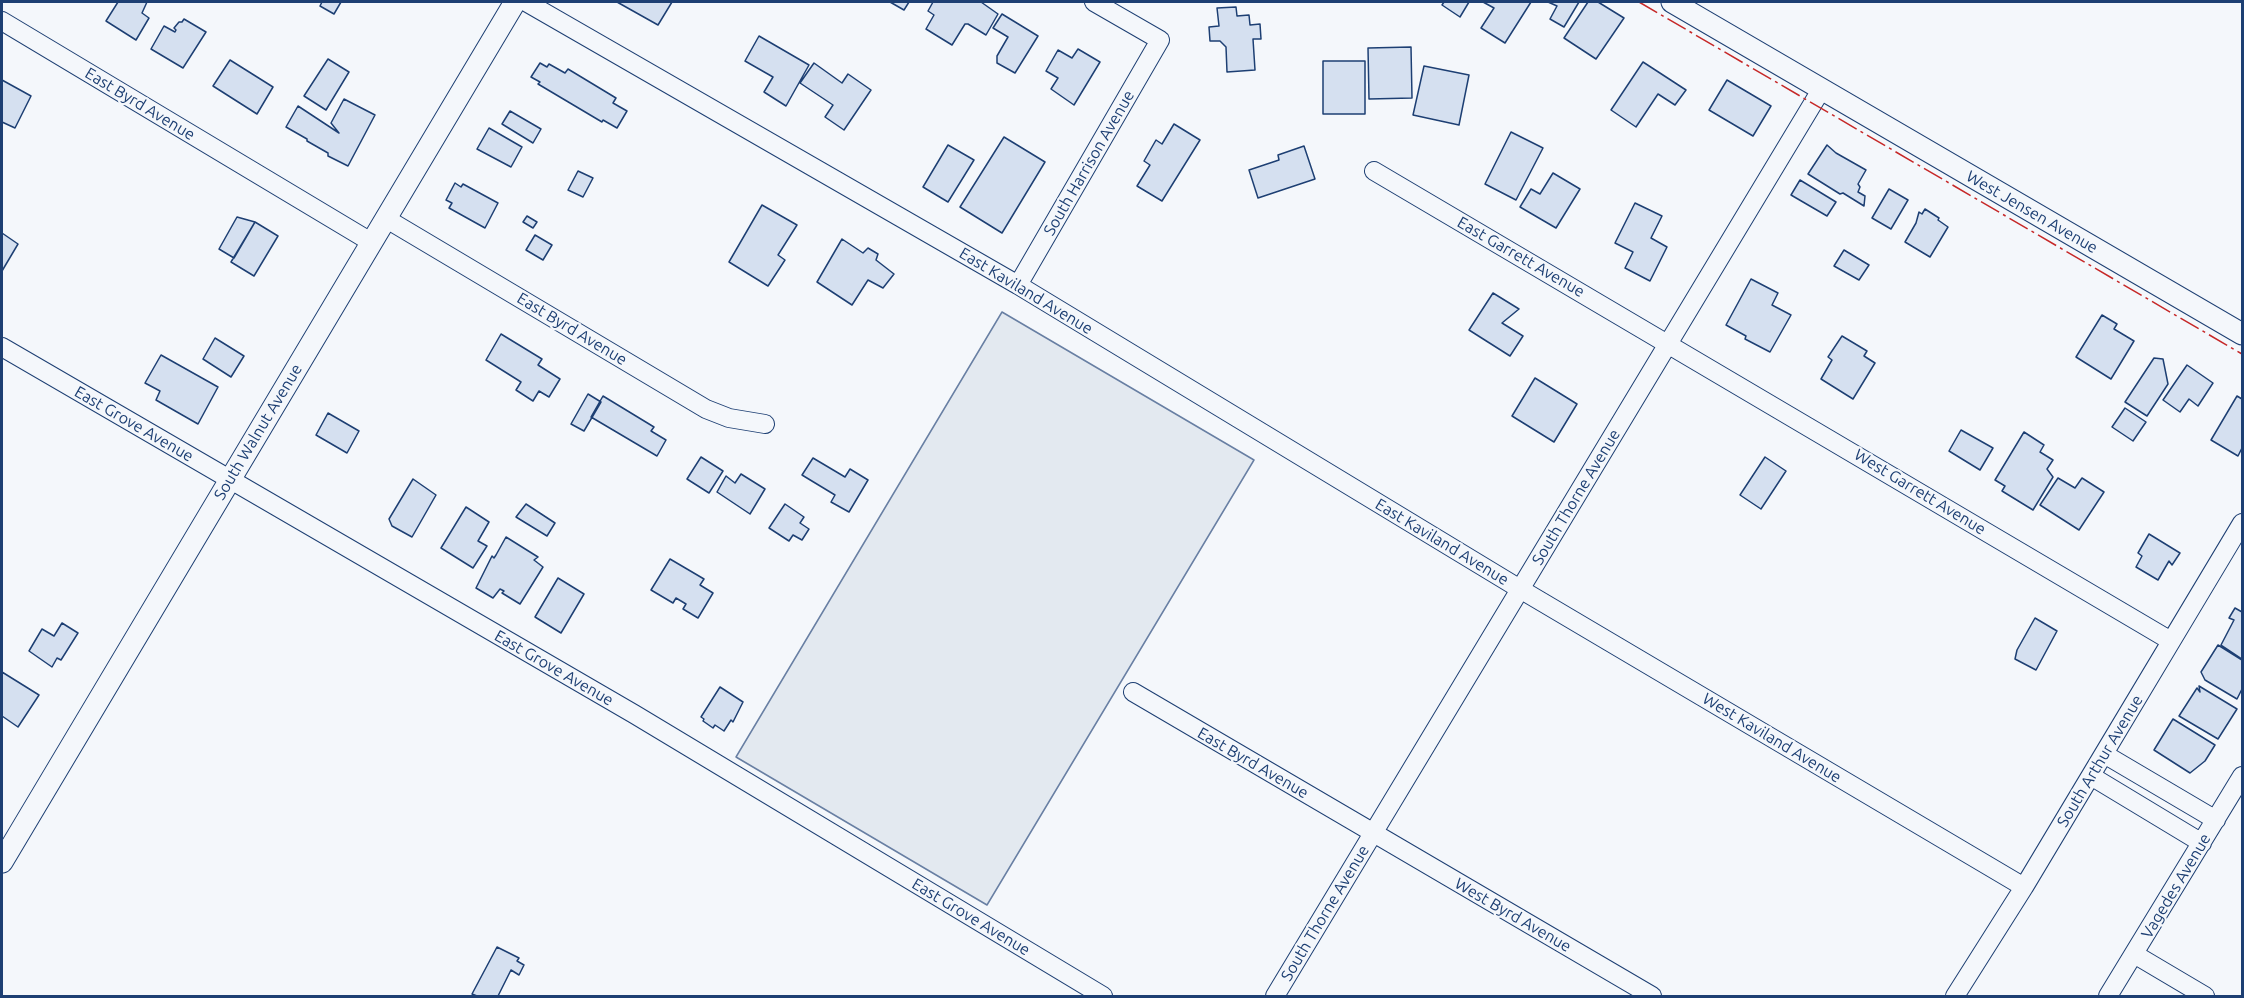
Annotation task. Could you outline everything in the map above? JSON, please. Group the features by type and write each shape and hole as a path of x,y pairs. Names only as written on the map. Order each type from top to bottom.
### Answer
{"street":[{"name":"South Walnut Avenue","path":"2,862 515,2"},
{"name":"East Kaviland Avenue","path":"526,2 1018,285 1520,589"},
{"name":"South Harrison Avenue","path":"1018,285 1160,40 1094,2"},
{"name":"West Jensen Avenue","path":"1672,2 2242,334"},
{"name":"East Byrd Avenue","path":"2,21 371,242"},
{"name":"South Thorne Avenue","path":"1275,996 1821,90"},
{"name":"East Garrett Avenue","path":"1374,171 1668,344"},
{"name":"East Byrd Avenue","path":"385,218 706,409 729,418 765,424"},
{"name":"West Garrett Avenue","path":"1668,344 2171,641"},
{"name":"East Grove Avenue","path":"2,347 634,714 1102,996"},
{"name":"South Arthur Avenue","path":"1955,996 2024,887 2242,524"},
{"name":"West Kaviland Avenue","path":"1520,589 2024,887"},
{"name":"East Byrd Avenue","path":"1133,692 1373,833"},
{"path":"2104,754 2216,820"},
{"path":"2091,776 2202,843"},
{"name":"Vagedes Avenue","path":"2108,996 2242,776"},
{"name":"West Byrd Avenue","path":"1373,833 1652,996"},
{"path":"2134,954 2205,996"}],"shaded area":[{"path":"1002,312 1254,460 987,905 736,757"}],"building":[{"path":"118,2 147,2 142,13 149,18 136,40 106,21"},
{"path":"322,2 341,2 334,14 320,6"},
{"path":"617,2 672,2 658,25"},
{"path":"890,2 909,2 904,10"},
{"path":"933,2 981,2 998,14 986,35 965,24 952,45 926,29 934,15 928,11"},
{"path":"1444,2 1469,2 1460,17 1442,5"},
{"path":"1483,2 1531,2 1505,43 1481,28 1494,8"},
{"path":"1548,2 1579,2 1564,27 1550,19 1557,6"},
{"path":"1588,2 1598,2 1624,18 1596,59 1564,38"},
{"path":"1236,7 1237,16 1249,15 1250,25 1260,24 1261,39 1253,39 1255,70 1227,72 1226,47 1220,41 1210,41 1209,27 1219,26 1217,8"},
{"path":"1002,14 1038,36 1015,73 997,63 997,56 1008,37 993,28"},
{"path":"184,19 206,32 183,68 151,49 164,26 175,32 174,28"},
{"path":"759,36 809,65 786,106 764,92 773,77 745,61"},
{"path":"1411,47 1412,98 1369,99 1368,48"},
{"path":"1078,49 1100,62 1074,105 1051,89 1058,78 1046,71 1058,50 1072,58"},
{"path":"328,59 349,72 326,110 304,96"},
{"path":"230,60 273,87 257,114 213,86"},
{"path":"1323,61 1365,61 1365,114 1323,114"},
{"path":"1643,62 1686,90 1675,105 1658,94 1636,127 1611,110"},
{"path":"540,63 547,67 549,64 565,73 568,69 616,98 613,103 627,111 617,128 603,120 602,122 538,84 540,82 531,77"},
{"path":"814,63 842,83 848,74 871,90 844,130 825,117 833,105 800,83"},
{"path":"1424,66 1469,75 1459,125 1413,115"},
{"path":"2,80 31,96 15,128 2,122"},
{"path":"1727,80 1771,106 1753,136 1709,110"},
{"path":"344,99 375,115 348,166 328,156 328,153 286,127 298,106 339,133 331,123"},
{"path":"510,111 541,129 533,143 502,124"},
{"path":"1174,124 1200,140 1162,201 1137,186 1150,165 1144,161 1156,140 1162,144"},
{"path":"489,128 522,147 511,167 477,149"},
{"path":"1511,132 1543,148 1516,200 1485,184"},
{"path":"1004,137 1045,162 1002,233 960,207"},
{"path":"948,145 974,160 948,202 923,187"},
{"path":"1827,145 1836,153 1866,170 1858,184 1860,187 1858,192 1865,196 1864,206 1808,174"},
{"path":"1304,146 1315,179 1258,198 1249,170 1279,160 1278,155"},
{"path":"578,171 593,178 583,197 568,190"},
{"path":"1553,173 1580,189 1556,228 1520,207 1531,189 1540,194"},
{"path":"1800,180 1836,202 1827,216 1791,195"},
{"path":"455,183 461,187 463,184 498,203 485,228 449,208 452,203 446,200"},
{"path":"1889,189 1908,200 1891,229 1872,218"},
{"path":"1635,203 1662,216 1651,238 1667,247 1650,281 1625,268 1633,252 1615,243"},
{"path":"762,205 797,225 778,255 785,260 768,286 729,262"},
{"path":"1925,209 1948,227 1930,257 1905,242 1916,223 1919,212 1922,214"},
{"path":"527,216 537,222 533,228 523,222"},
{"path":"237,217 255,222 234,258 219,249"},
{"path":"255,222 278,236 254,276 231,262"},
{"path":"2,233 18,244 2,271"},
{"path":"535,235 552,245 543,260 526,250"},
{"path":"842,239 863,253 868,248 878,254 876,260 894,274 883,288 868,280 852,305 817,282"},
{"path":"1844,250 1869,265 1859,280 1834,266"},
{"path":"1751,279 1778,293 1772,305 1791,315 1770,352 1745,339 1746,336 1726,325"},
{"path":"1493,293 1519,309 1502,323 1523,336 1510,356 1469,330"},
{"path":"2102,315 2117,324 2114,329 2134,341 2111,379 2076,357"},
{"path":"501,334 542,359 538,365 560,379 549,397 539,391 533,401 516,390 521,382 486,360"},
{"path":"1842,336 1867,351 1864,356 1875,363 1853,399 1821,379 1832,360 1828,357"},
{"path":"215,338 244,356 231,377 203,359"},
{"path":"161,355 218,387 198,424 156,400 160,391 145,383"},
{"path":"2154,358 2163,359 2168,384 2147,416 2125,402"},
{"path":"2187,365 2213,383 2198,406 2189,399 2180,412 2163,400"},
{"path":"1535,378 1577,404 1554,442 1512,416"},
{"path":"588,394 601,402 584,431 571,424"},
{"path":"603,396 654,427 651,431 666,440 657,456 591,417"},
{"path":"2237,396 2242,399 2242,448 2238,456 2211,440"},
{"path":"2125,408 2146,422 2133,441 2112,427"},
{"path":"328,413 359,431 347,453 316,435"},
{"path":"1961,430 1993,448 1980,470 1949,451"},
{"path":"2024,432 2044,445 2040,452 2053,460 2047,469 2053,477 2033,510 2002,491 2005,486 1995,480"},
{"path":"701,457 723,471 709,493 687,479"},
{"path":"1765,457 1786,471 1761,509 1740,495"},
{"path":"813,458 845,477 850,469 868,480 849,512 831,502 835,495 802,475"},
{"path":"741,474 765,489 750,514 717,492 726,476 735,483"},
{"path":"2058,478 2075,488 2082,478 2104,492 2079,530 2040,505"},
{"path":"413,479 436,495 412,537 392,526 389,519"},
{"path":"526,504 555,523 547,536 516,517"},
{"path":"785,504 804,517 800,523 809,529 802,540 793,535 789,541 769,528"},
{"path":"466,507 489,522 478,541 487,546 473,568 441,548"},
{"path":"2149,534 2180,553 2172,565 2169,561 2158,580 2136,567 2142,556 2138,553"},
{"path":"506,537 538,557 534,560 543,567 520,604 502,593 504,591 500,589 493,598 476,588 492,556 494,558"},
{"path":"670,559 704,579 700,585 713,593 698,618 683,609 686,604 676,598 673,603 651,590"},
{"path":"558,578 584,594 561,633 535,617"},
{"path":"2235,608 2242,612 2242,659 2221,645 2234,620 2229,618"},
{"path":"2035,618 2057,631 2036,670 2015,659 2017,650"},
{"path":"62,623 78,633 61,660 57,658 52,667 29,651 42,629 54,636"},
{"path":"2218,645 2242,660 2242,689 2237,699 2205,680 2201,672"},
{"path":"2,672 39,695 18,727 2,716"},
{"path":"2199,686 2237,709 2218,739 2179,716 2197,688 2200,692"},
{"path":"720,687 743,702 733,722 731,720 724,731 715,725 713,728 701,717"},
{"path":"2173,719 2215,745 2205,761 2190,773 2154,750"},
{"path":"497,947 519,958 517,961 524,965 519,975 511,970 498,996 472,994"}],"power":[{"path":"1639,2 2242,354"}]}
